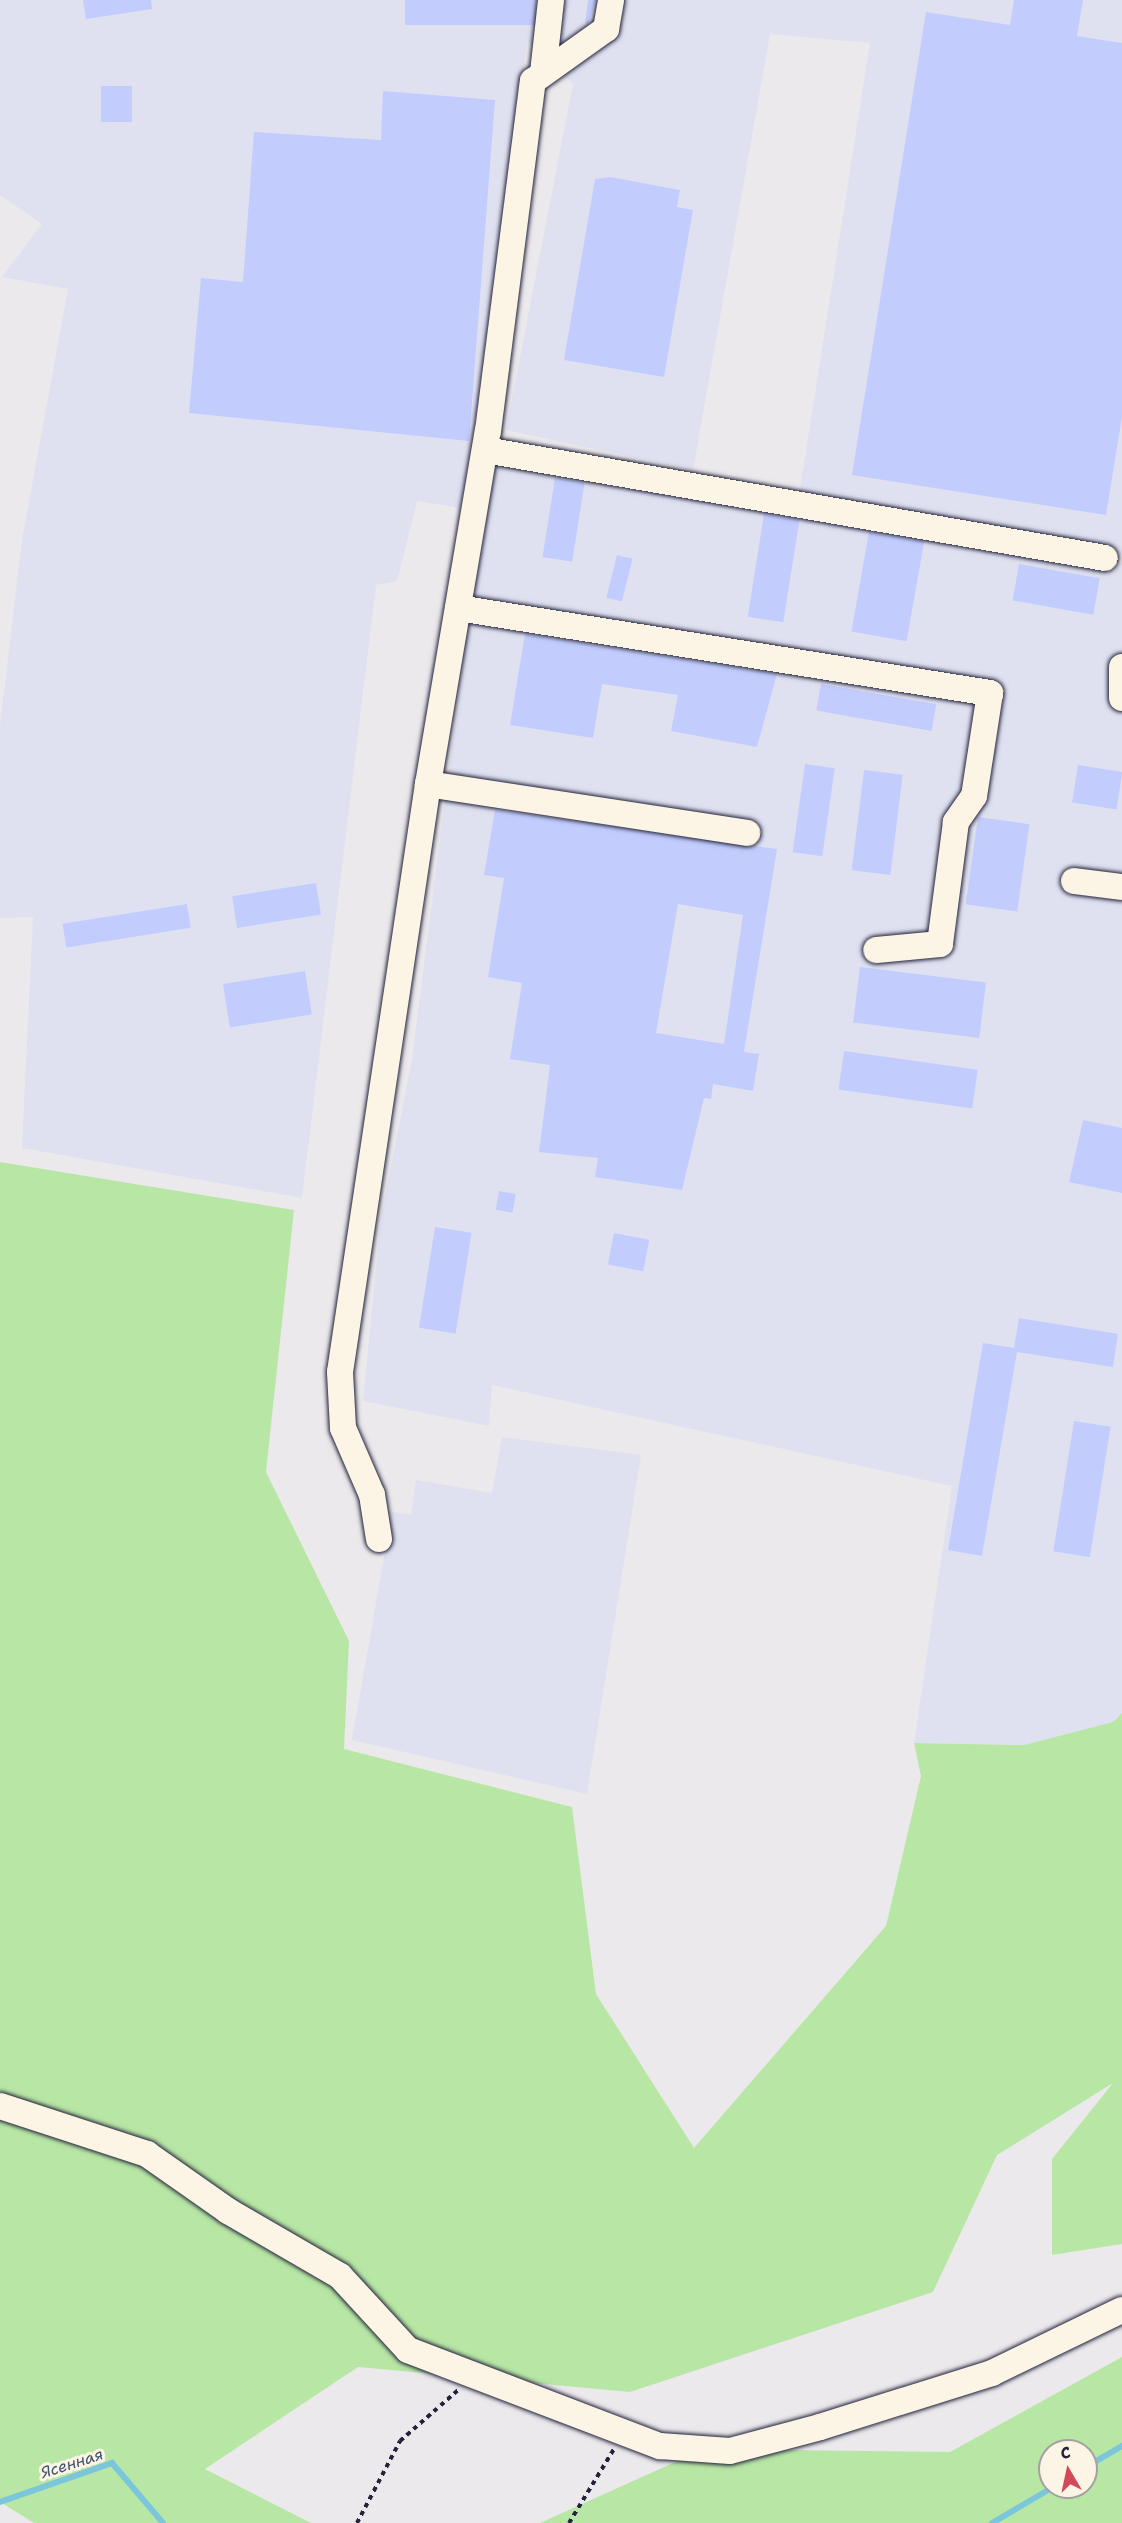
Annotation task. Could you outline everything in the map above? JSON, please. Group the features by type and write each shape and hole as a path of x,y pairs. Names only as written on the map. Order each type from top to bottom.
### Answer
{"street":[{"path":"543,73 551,0"},
{"path":"379,1539 372,1495 343,1428 340,1372 428,784 485,450 533,81 606,29 611,0"},
{"path":"485,450 1105,558"},
{"path":"458,608 990,693 974,796 956,822 940,944 876,950"},
{"path":"1122,667 1122,698"},
{"path":"428,784 747,833"},
{"path":"1074,881 1122,887"},
{"path":"0,2106 147,2154 228,2211 340,2276 408,2350 469,2376 660,2446 730,2451 992,2373 1122,2310"}],"path":[{"path":"357,2523 400,2441 469,2376"},
{"path":"569,2523 624,2433"}],"shaded area":[{"path":"0,0 1122,0 1122,555 799,496 870,43 770,34 693,470 506,430 573,84 527,41 476,442 460,508 417,501 397,581 376,585 302,1198 22,1148 33,917 0,918 0,726 22,540 68,289 2,277 42,224 0,195"},
{"path":"488,462 723,504 861,521 1115,572 1122,562 1122,1713 1114,1722 1024,1745 914,1743 952,1486 492,1385 489,1426 363,1401 381,1218 412,1059"},
{"path":"502,1437 641,1455 587,1794 352,1740 392,1512 411,1515 416,1480 492,1493"}],"green space":[{"path":"0,1162 294,1210 266,1472 349,1641 344,1749 572,1807 596,1994 694,2148 886,1926 921,1776 914,1743 1024,1745 1113,1722 1122,1713 1122,2244 1052,2255 1052,2159 1113,2083 997,2155 933,2292 630,2392 358,2367 205,2469 311,2523 34,2523 0,2502"},
{"path":"1122,2357 1122,2523 540,2523 704,2449 950,2452"}],"building":[{"path":"83,0 151,0 152,9 86,19"},
{"path":"405,0 536,0 536,25 405,25"},
{"path":"588,0 596,0 588,24 585,23"},
{"path":"1014,0 1083,0 1077,36 1122,43 1122,417 1106,515 852,475 926,12 1010,25"},
{"path":"101,86 132,86 132,122 101,122"},
{"path":"383,91 495,100 469,441 189,413 201,278 243,282 254,132 381,140"},
{"path":"610,177 680,190 677,207 693,210 664,377 564,360 595,179"},
{"path":"555,478 585,483 572,562 542,557"},
{"path":"764,514 800,520 783,622 748,617"},
{"path":"869,532 924,542 907,641 851,631"},
{"path":"617,555 633,559 622,602 606,598"},
{"path":"1019,564 1100,578 1093,615 1013,600"},
{"path":"525,634 777,674 757,747 671,731 678,695 602,684 593,738 510,725"},
{"path":"821,684 936,704 932,731 816,711"},
{"path":"805,764 835,768 822,856 793,852"},
{"path":"1078,765 1122,772 1117,810 1072,803"},
{"path":"864,770 903,775 890,875 852,870"},
{"path":"495,810 777,849 744,1052 759,1054 753,1091 713,1084 711,1099 704,1098 682,1190 595,1177 598,1158 539,1152 550,1065 510,1059 522,983 488,977 504,878 484,875","holes":["678,904 743,915 724,1044 656,1033"]},
{"path":"978,817 1029,824 1017,911 966,904"},
{"path":"316,883 321,915 237,928 232,896"},
{"path":"187,904 191,928 66,947 63,924"},
{"path":"860,967 986,982 979,1038 853,1023"},
{"path":"305,971 312,1014 230,1027 223,984"},
{"path":"844,1051 978,1070 972,1108 839,1090"},
{"path":"1083,1120 1122,1128 1122,1193 1069,1182"},
{"path":"499,1191 516,1194 512,1213 496,1210"},
{"path":"435,1227 472,1233 456,1334 419,1328"},
{"path":"614,1233 649,1240 643,1271 608,1264"},
{"path":"1019,1318 1118,1334 1113,1367 1017,1352 982,1556 948,1550 983,1343 1014,1348"},
{"path":"1074,1421 1111,1427 1090,1557 1053,1551"}],"waterway":[{"name":"Ясенная","path":"1098,2460 1122,2446"},
{"name":"Ясенная","path":"0,2502 112,2463 163,2523"},
{"name":"Ясенная","path":"992,2523 1038,2496"}]}
